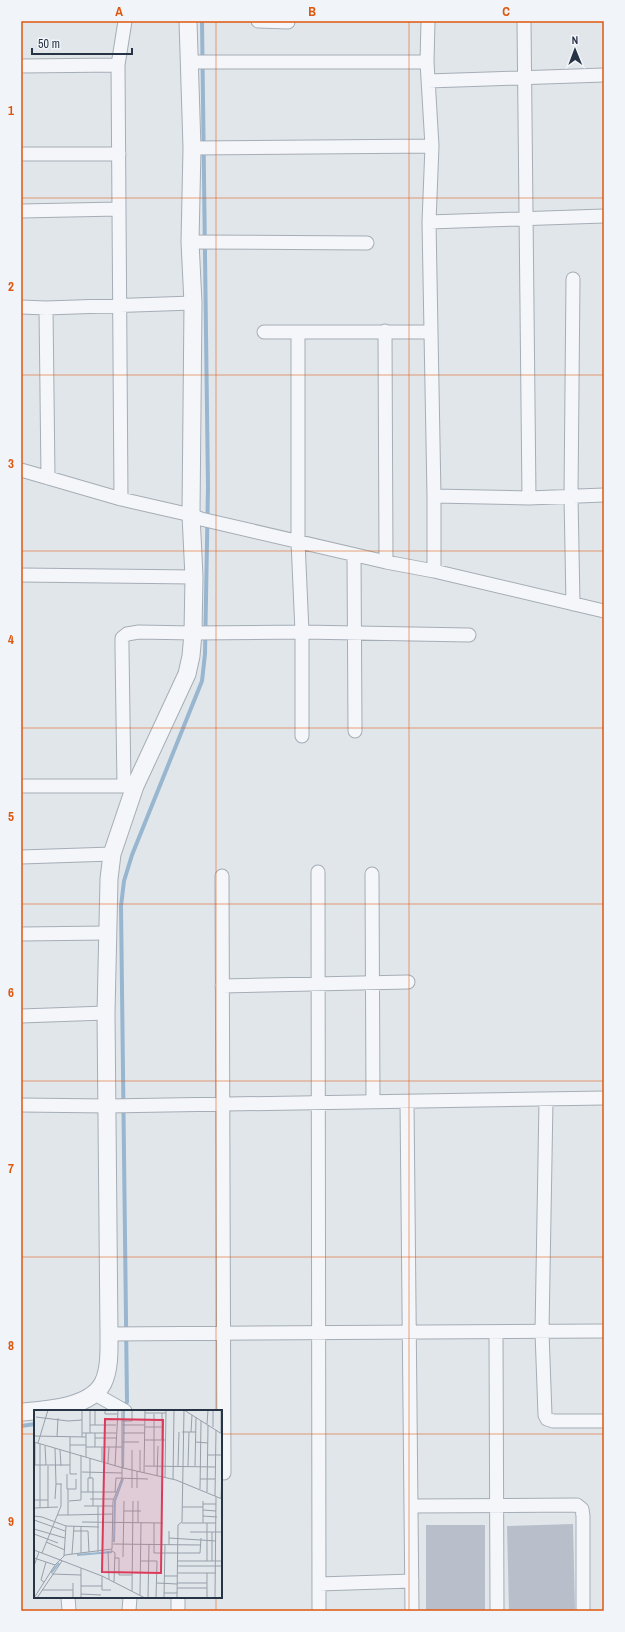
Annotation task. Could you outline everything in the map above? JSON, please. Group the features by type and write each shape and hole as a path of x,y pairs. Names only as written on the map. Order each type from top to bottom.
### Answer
{"street":[{"path":"121,499 118,65 125,21"},
{"path":"47,1410 60,1409 79,1403 95,1394 103,1383 106,1373 109,1334 106,1014 108,879 112,854 130,786 187,674 191,656 196,517 193,303 190,242 192,148 188,21"},
{"path":"258,21 288,21"},
{"path":"428,21 427,62 432,146 429,222 434,571"},
{"path":"524,21 529,498"},
{"path":"190,62 427,62"},
{"path":"21,66 118,65"},
{"path":"428,81 604,75"},
{"path":"192,148 432,146"},
{"path":"21,154 119,154"},
{"path":"21,211 119,209"},
{"path":"429,222 604,216"},
{"path":"190,242 367,243"},
{"path":"573,279 571,496 573,604"},
{"path":"21,307 46,308 193,303"},
{"path":"46,308 48,478"},
{"path":"385,331 386,562"},
{"path":"264,332 430,332"},
{"path":"298,332 298,541 302,632 302,736"},
{"path":"21,470 121,499 216,522 604,611"},
{"path":"434,496 529,498 604,495"},
{"path":"354,554 355,731"},
{"path":"21,575 194,577"},
{"path":"130,786 122,638 127,634 132,632 302,632 469,635"},
{"path":"21,786 130,786"},
{"path":"21,857 112,854"},
{"path":"318,872 317,1103 319,1611"},
{"path":"372,874 373,1102"},
{"path":"222,876 224,1472"},
{"path":"21,934 108,933"},
{"path":"222,986 373,984 408,982"},
{"path":"21,1016 106,1014"},
{"path":"21,1105 108,1106 604,1098"},
{"path":"546,1100 542,1332 545,1410 547,1419 560,1421 604,1421"},
{"path":"407,1102 412,1611"},
{"path":"109,1334 604,1331"},
{"path":"496,1332 497,1611"},
{"path":"95,1394 122,1410"},
{"path":"21,1412 34,1411"},
{"path":"411,1506 577,1505 582,1509 583,1516 583,1611"},
{"path":"319,1584 412,1581"},
{"path":"68,1598 69,1611"},
{"path":"130,1598 130,1611"},
{"path":"178,1598 178,1611"}],"building":[{"path":"573,1524 575,1611 509,1611 507,1526"},
{"path":"426,1525 485,1525 485,1611 426,1611"}],"waterway":[{"path":"122,1408 127,1402 121,906 124,881 132,855 202,681 205,654 208,487 202,21"},
{"path":"21,1426 34,1424"}]}
